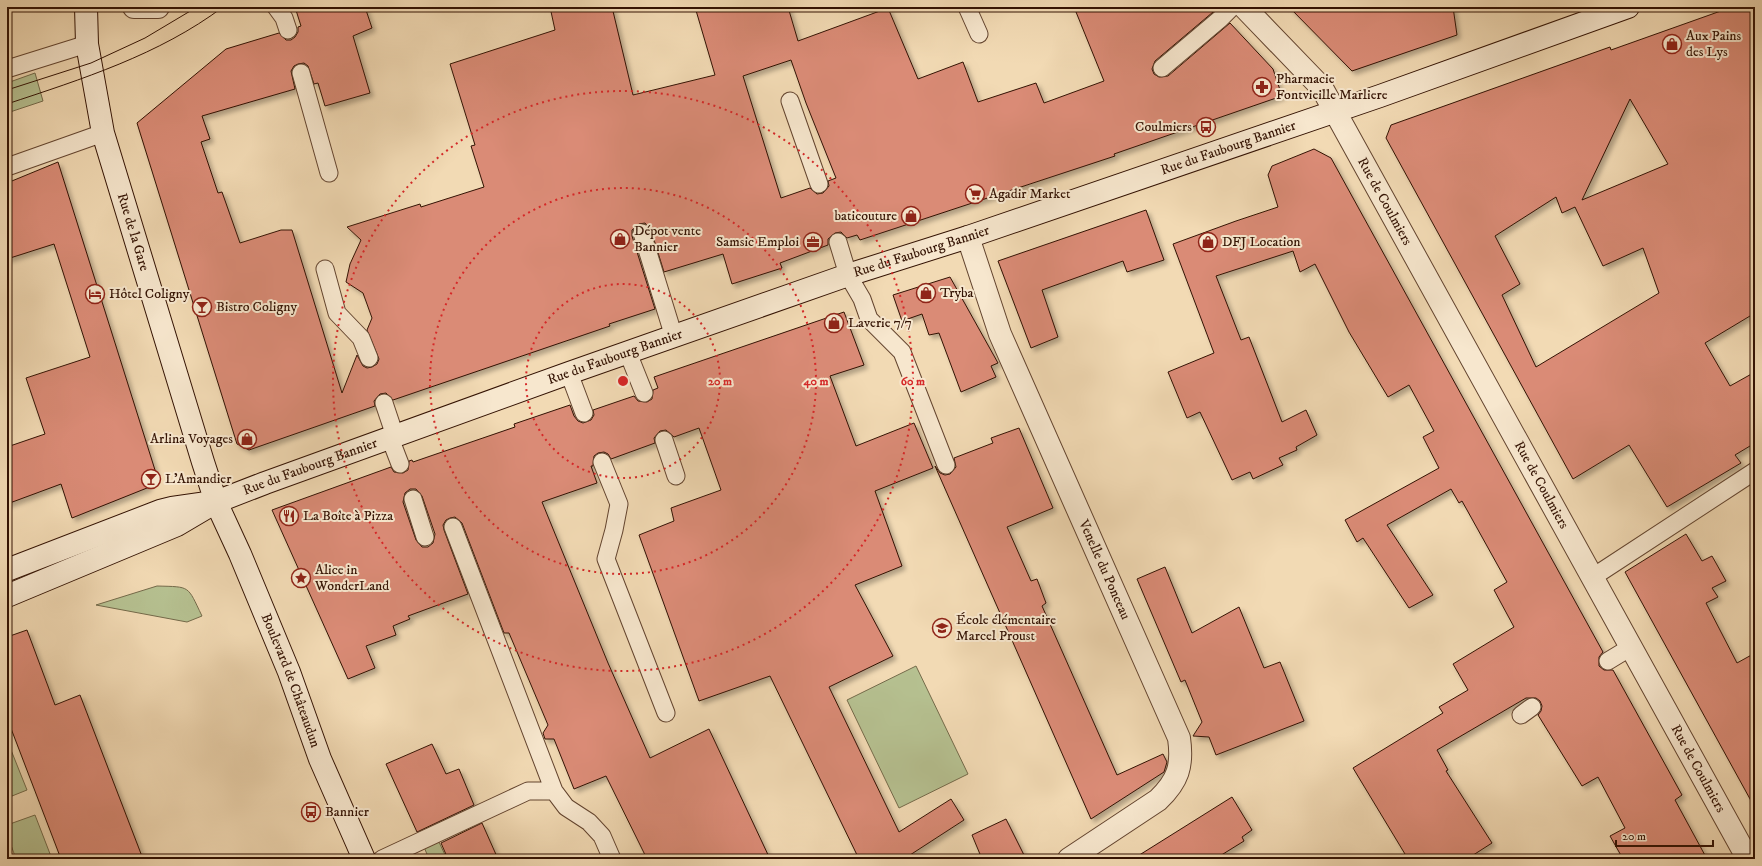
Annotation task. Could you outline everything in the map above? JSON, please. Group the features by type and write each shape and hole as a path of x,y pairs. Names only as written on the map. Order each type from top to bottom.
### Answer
{"main road":[{"name":"Rue de la Gare","path":"86,7 87,44 103,133 198,448 216,502"},
{"path":"134,7 158,7"},
{"name":"Rue de Coulmiers","path":"1244,7 1322,88 1748,859"},
{"name":"Rue du Faubourg Bannier","path":"7,596 177,525 216,502 393,437 569,373 848,275 968,237 1335,111 1617,9"},
{"name":"Venelle du Ponceau","path":"968,237 1000,334 1179,738 1182,756 1177,775 1170,789 1158,800 1069,859"},
{"name":"Rue du Faubourg Bannier","path":"7,570 160,511 216,502"},
{"name":"Boulevard de Châteaudun","path":"216,502 240,554 289,672 320,759 364,859"}],"lane":[{"path":"276,7 284,18 288,30"},
{"path":"967,7 979,34"},
{"path":"1162,68 1232,7"},
{"path":"7,70 87,44"},
{"path":"300,73 329,173"},
{"path":"790,101 819,184"},
{"path":"7,167 103,133"},
{"path":"642,233 674,337"},
{"path":"838,242 848,275 862,299 869,319 902,352 946,465"},
{"path":"325,269 338,313 362,338 369,358"},
{"path":"628,353 644,393"},
{"path":"569,373 584,413"},
{"path":"384,403 400,464"},
{"path":"664,440 676,476"},
{"path":"602,462 619,504 606,559 666,713"},
{"path":"1593,577 1755,471"},
{"path":"413,499 425,536"},
{"path":"453,527 554,791 566,807 589,822 602,836 612,859"},
{"path":"1608,661 1631,646"},
{"path":"382,859 528,791 554,791"}],"green space":[{"path":"35,73 43,101 7,113 7,83"},
{"path":"157,586 176,587 187,590 202,616 187,622 96,605"},
{"path":"916,666 968,774 899,808 847,700"},
{"path":"7,740 27,790 7,798"},
{"path":"35,815 52,859 16,859 7,834 7,825"},
{"path":"438,840 447,859 429,859 424,847"}],"building":[{"path":"295,7 365,7 372,28 353,36 370,93 325,106 318,83 314,84 308,66 304,63 298,64 294,66 291,71 295,89 202,116 210,139 201,142 218,193 222,192 240,243 281,230 292,230 342,393 357,355 363,366 367,368 377,364 379,359 367,330 372,318 363,293 346,282 350,264 361,240 347,227 420,204 421,207 484,187 471,146 475,145 450,64 555,30 550,7 612,7 633,95 715,75 695,7 788,7 798,41 888,8 918,79 963,62 978,102 1036,83 1044,103 1104,81 1074,7 1215,7 1216,8 1213,12 1155,61 1152,69 1154,74 1159,77 1168,76 1230,23 1273,69 1282,96 1114,154 1115,156 860,240 857,235 847,238 841,232 835,233 828,239 828,245 780,263 782,268 732,284 723,254 664,272 651,230 645,223 639,224 632,230 632,236 655,309 609,324 610,326 393,400 386,393 380,394 374,401 375,406 249,450 237,444 137,123 226,49 279,33 286,40 291,40 298,32 298,27 301,26","holes":["791,60 806,103 836,178 828,181 829,186 823,193 817,194 810,188 781,198 743,76"]},
{"path":"1289,7 1453,7 1457,35 1352,71"},
{"path":"1732,7 1755,7 1755,313 1705,343 1730,386 1755,372 1755,443 1735,455 1741,463 1667,507 1629,445 1573,479 1386,138 1391,125 1610,47 1611,50","holes":["1630,99 1668,164 1582,200","1556,197 1562,213 1575,207 1603,266 1643,248 1659,293 1536,367 1502,295 1520,284 1495,236"]},
{"path":"1314,149 1331,158 1603,652 1599,657 1599,666 1604,670 1613,670 1682,795 1675,800 1707,859 1623,859 1610,836 1625,828 1598,777 1582,786 1538,715 1542,706 1540,701 1536,698 1526,698 1437,750 1448,770 1446,771 1492,843 1467,859 1408,859 1353,768 1443,713 1439,707 1468,690 1453,664 1514,627 1494,590 1507,582 1462,501 1459,503 1451,489 1387,525 1433,595 1409,608 1363,538 1357,542 1345,520 1439,468 1423,437 1434,431 1409,385 1388,397 1349,332 1315,264 1300,272 1293,251 1216,276 1241,340 1249,337 1282,422 1306,410 1317,435 1296,447 1297,450 1279,458 1283,465 1253,479 1250,472 1232,480 1200,412 1187,418 1168,372 1214,353 1173,244 1278,207 1268,175 1272,166"},
{"path":"58,162 155,470 147,488 72,518 61,484 7,504 7,447 45,434 26,378 90,357 54,244 7,259 7,183"},
{"path":"1146,210 1164,260 1127,272 1123,261 1042,290 1058,337 1031,348 998,261"},
{"path":"950,277 998,363 991,366 996,377 961,392 939,333 929,335 922,314 902,321 893,295"},
{"path":"844,312 864,365 830,376 856,446 914,423 933,468 875,491 902,566 855,585 893,656 829,687 899,832 951,799 964,820 910,855 912,859 856,859 858,857 770,676 699,701 639,535 674,521 671,508 721,490 699,428 674,437 666,430 660,431 654,438 655,443 611,459 608,454 604,452 598,453 594,456 593,466 591,466 597,483 542,502 608,663 650,758 709,729 770,859 647,859 606,776 574,789 554,739 545,739 543,733 548,725 509,633 504,633 462,523 455,517 446,520 443,525 468,594 408,616 410,619 393,626 396,635 366,646 375,668 348,679 272,510 391,467 394,472 403,473 408,470 409,461 412,460 413,462 515,427 514,424 570,405 574,416 578,421 583,423 591,420 594,415 593,410 634,396 638,401 647,402 652,399 653,390 658,388 654,377","holes":["410,489 416,489 422,496 435,534 433,543 428,547 422,547 416,540 403,502 405,493"]},
{"path":"1019,428 1053,508 1007,527 1031,581 1037,579 1046,603 1042,606 1117,775 1163,754 1167,762 1164,772 1091,819 935,466 940,473 945,475 950,474 956,467 954,458 993,443 991,438"},
{"path":"1686,534 1702,561 1712,556 1726,581 1712,588 1718,597 1706,603 1737,663 1755,653 1755,808 1625,572"},
{"path":"1165,567 1192,633 1239,607 1264,668 1280,662 1304,721 1216,755 1209,737 1193,736 1202,722 1185,680 1181,682 1137,579"},
{"path":"27,630 55,705 80,695 143,859 61,859 7,718 7,637"},
{"path":"432,744 446,774 459,769 474,805 417,832 386,764"},
{"path":"1232,797 1252,830 1242,837 1244,841 1215,859 1133,859"},
{"path":"1006,819 1026,859 982,859 972,835"},
{"path":"482,823 498,859 448,859 441,843"}],"tram line":[{"path":"7,90 91,63 145,38 197,7"},
{"path":"7,104 91,75 146,52 173,39 223,7"}],"place":[{"name":"Aux Pains des Lys","path":"1672,44"},
{"name":"Pharmacie Fontvieille Marliere","path":"1262,87"},
{"name":"Coulmiers","path":"1206,127"},
{"name":"Agadir Market","path":"975,194"},
{"name":"baticouture","path":"911,216"},
{"name":"Dépot vente Bannier","path":"620,239"},
{"name":"Samsic Emploi","path":"813,242"},
{"name":"DFJ Location","path":"1208,242"},
{"name":"Tryba","path":"926,293"},
{"name":"Hôtel Coligny","path":"95,294"},
{"name":"Bistro Coligny","path":"202,307"},
{"name":"Laverie 7/7","path":"834,323"},
{"name":"Arlina Voyages","path":"247,439"},
{"name":"L'Amandier","path":"151,479"},
{"name":"La Boîte à Pizza","path":"289,516"},
{"name":"Alice in WonderLand","path":"301,578"},
{"name":"École élémentaire Marcel Proust","path":"942,628"},
{"name":"Bannier","path":"311,812"}]}
